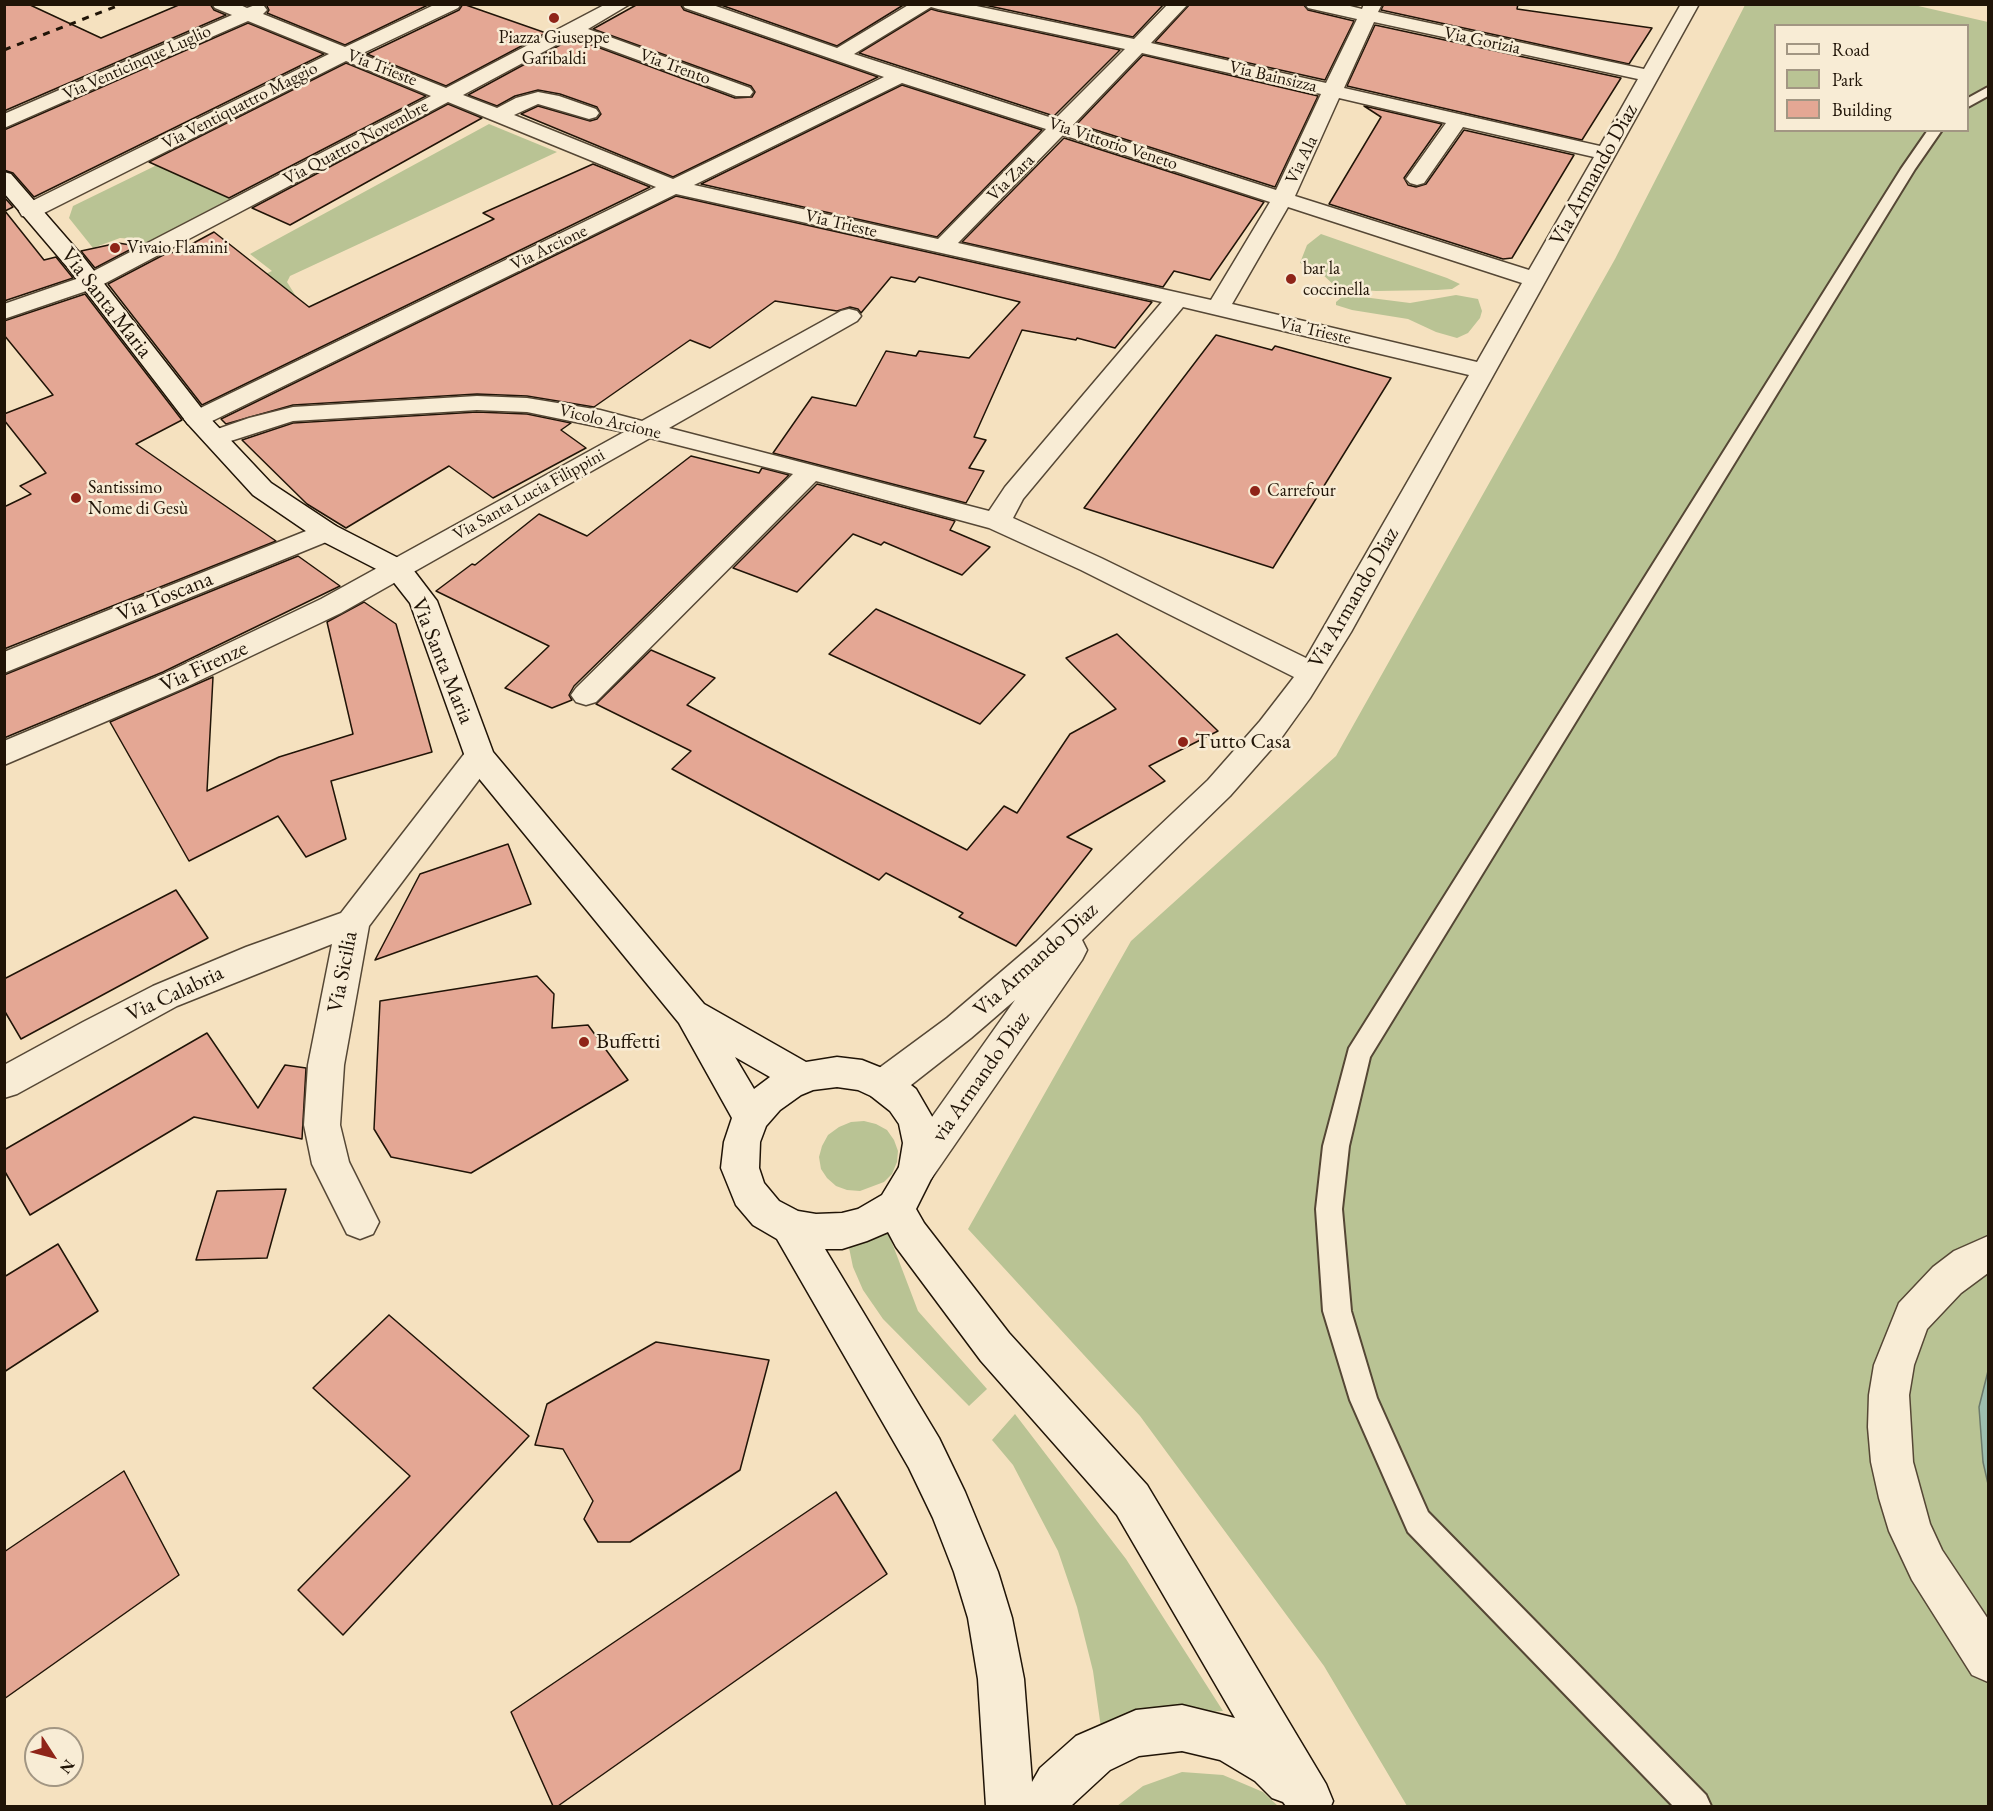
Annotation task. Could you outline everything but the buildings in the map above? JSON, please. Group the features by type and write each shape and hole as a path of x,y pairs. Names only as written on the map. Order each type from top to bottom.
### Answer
{"street":[{"name":"Via Trieste","path":"221,4 675,187 1484,370"},
{"name":"Via Venticinque Luglio","path":"4,122 270,4"},
{"name":"Via Ventiquattro Maggio","path":"30,212 345,54 453,4"},
{"name":"Via Quattro Novembre","path":"4,312 90,282 621,4"},
{"name":"Via Vittorio Veneto","path":"691,4 901,76 1536,280"},
{"path":"840,54 924,4"},
{"name":"Via Bainsizza","path":"938,4 1138,46 1607,154"},
{"name":"Via Zara","path":"942,247 1179,4"},
{"name":"Via Gorizia","path":"1314,4 1370,10 1650,76"},
{"name":"Via Armando Diaz","path":"884,1085 982,1009 1105,899 1233,774 1271,729 1336,632 1607,154 1688,5"},
{"name":"Via Ala","path":"1218,308 1282,200 1335,91 1370,10"},
{"name":"Via Trento","path":"573,30 743,92"},
{"name":"Via Arcione","path":"206,428 675,187 901,76"},
{"path":"498,116 523,102 538,98 552,100 589,113"},
{"path":"1417,179 1458,120"},
{"name":"Via Santa Maria","path":"4,178 30,212 76,263 206,428 262,489 326,532 398,569 423,601 479,757 691,1013 751,1117"},
{"path":"998,522 1003,508 1014,493 1178,299"},
{"name":"Via Santa Lucia Filippini","path":"398,569 849,316"},
{"name":"Vicolo Arcione","path":"206,428 258,423 293,414 477,403 541,407 646,429 998,522 1091,564 1311,672"},
{"path":"586,695 811,471"},
{"name":"Via Toscana","path":"4,663 326,532"},
{"name":"Via Firenze","path":"4,754 209,666 331,606 398,569"},
{"name":"Via Sicilia","path":"360,1222 331,1164 322,1116 326,1065 353,922 479,757"},
{"name":"via Armando Diaz","path":"918,1167 1105,899"},
{"name":"Via Calabria","path":"4,1083 165,996 258,957 353,922"},
{"path":"691,1013 803,1078"},
{"path":"837,1072 862,1075 884,1085 903,1100 916,1120 921,1143 918,1167 907,1191 895,1207 867,1224 842,1231 816,1232 791,1227 766,1213 749,1192 740,1168 741,1142 751,1117 767,1099 788,1084 803,1078 837,1072"},
{"path":"895,1207 910,1235 995,1347 1132,1500 1311,1804"},
{"path":"791,1227 924,1453 950,1507 976,1572 990,1618 1001,1678 1010,1806"},
{"path":"1989,1254 1968,1264 1947,1280 1913,1316 1894,1365 1889,1395 1888,1427 1894,1471 1911,1531 1927,1565 1989,1659"},
{"path":"1045,1806 1057,1785 1094,1753 1136,1733 1182,1728 1228,1739 1272,1764 1311,1804"}],"lane":[{"path":"1969,102 1989,91"},
{"path":"1695,1806 1418,1522 1364,1400 1337,1311 1329,1209 1336,1146 1358,1055 1908,169 1934,132"}],"green space":[{"path":"1745,5 1914,5 1988,22 1988,1806 1407,1806 1324,1666 1140,1416 968,1229 1131,941 1336,756 1615,259"},
{"path":"489,124 557,152 290,276 287,282 302,306 252,280 272,271 250,254"},
{"path":"157,165 230,199 142,245 132,239 120,238 93,248 69,218 73,206"},
{"path":"1321,234 1460,284 1452,289 1437,290 1376,291 1337,288 1319,271 1300,263 1307,245"},
{"path":"1456,295 1478,299 1482,311 1480,318 1468,333 1457,338 1436,332 1408,319 1352,310 1336,305 1336,302 1343,296 1410,303"},
{"path":"864,1121 887,1130 898,1151 897,1162 892,1174 884,1182 860,1191 847,1190 836,1186 827,1178 821,1169 819,1157 828,1135 851,1122"},
{"path":"886,1227 918,1311 987,1389 969,1406 883,1319 863,1290 853,1267 847,1238"},
{"path":"1015,1414 1126,1559 1223,1711 1158,1716 1102,1735 1093,1671 1077,1607 1058,1551 1013,1465 992,1440"},
{"path":"1182,1772 1223,1775 1263,1792 1278,1806 1117,1806 1143,1786"}],"shaded area":[{"path":"1988,1371 1988,1484 1983,1462 1979,1407"}],"railway":[{"path":"4,50 122,4"}],"place":[{"name":"Piazza Giuseppe Garibaldi","path":"554,18"},
{"name":"Vivaio Flamini","path":"115,248"},
{"name":"bar la coccinella","path":"1291,279"},
{"name":"Carrefour","path":"1255,491"},
{"name":"Santissimo Nome di Gesù","path":"76,498"},
{"name":"Tutto Casa","path":"1183,742"},
{"name":"Buffetti","path":"584,1042"}]}
